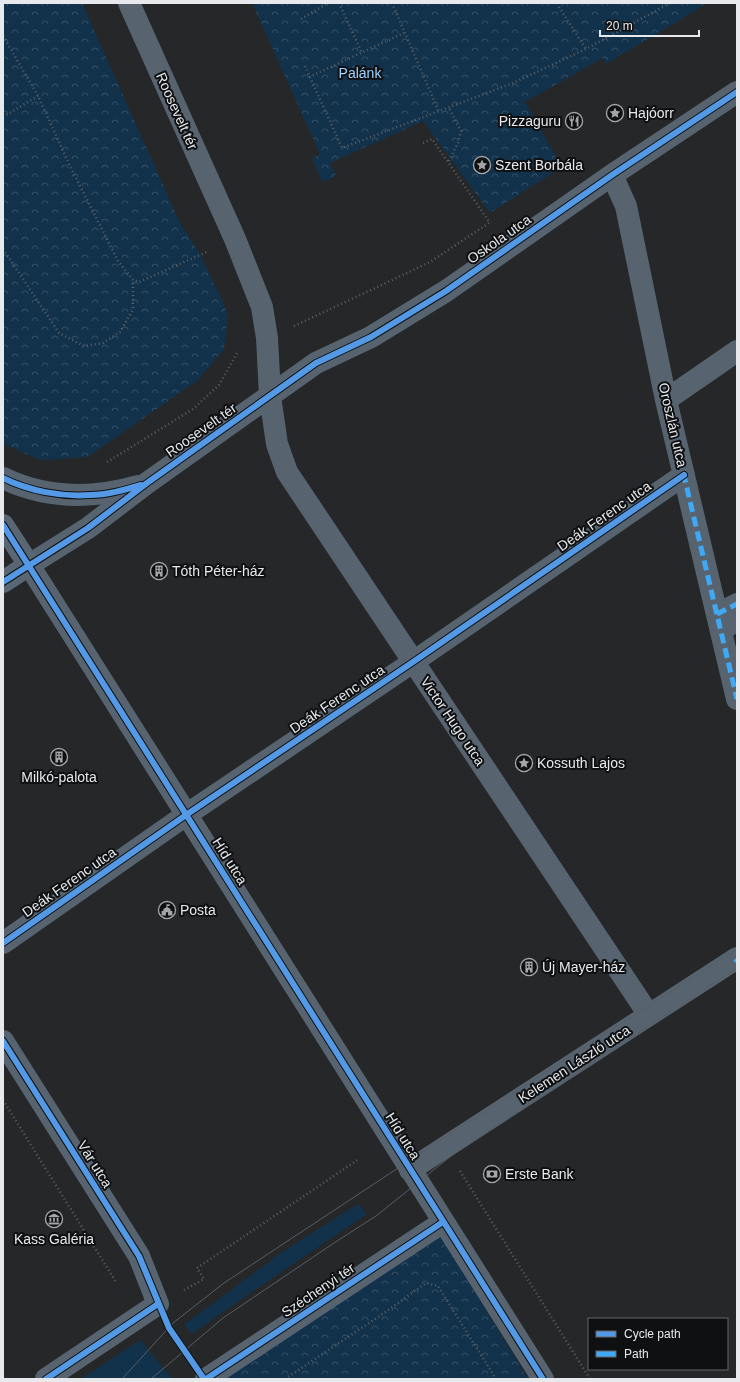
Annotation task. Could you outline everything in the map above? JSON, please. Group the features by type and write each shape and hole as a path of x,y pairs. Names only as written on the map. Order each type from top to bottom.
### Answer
{"street":[{"name":"Roosevelt tér","path":"29,565 88,528 147,483 270,396 267,338 262,307 235,239 129,3"},
{"name":"Oskola utca","path":"270,396 316,363 371,337 446,291 612,175 737,92"},
{"name":"Oroszlán utca","path":"612,175 626,206 666,400 684,475 725,624 737,699"},
{"path":"666,400 737,351"},
{"name":"Victor Hugo utca","path":"270,396 277,444 287,472 649,1015"},
{"name":"Deák Ferenc utca","path":"3,943 186,814 413,662 684,475"},
{"name":"Roosevelt tér","path":"3,478 17,485 58,494 90,495 122,490 147,483"},
{"path":"3,525 29,565 3,582"},
{"name":"Híd utca","path":"29,565 410,1170"},
{"path":"725,624 737,604"},
{"name":"Kelemen László utca","path":"410,1170 736,959"},
{"name":"Vár utca","path":"3,1041 139,1256 158,1304 46,1379"},
{"path":"410,1170 543,1379"},
{"name":"Széchenyi tér","path":"206,1379 443,1222"}],"path":[{"path":"301,19 328,3"},
{"path":"339,3 362,53"},
{"path":"392,3 439,112"},
{"path":"558,3 586,50"},
{"path":"305,66 342,148 513,83 586,50 670,3"},
{"path":"309,77 404,33"},
{"path":"3,36 38,96 70,166 118,261 133,280 139,282 235,239"},
{"path":"3,117 38,96"},
{"path":"448,161 458,143 461,130 449,108"},
{"path":"422,143 432,139 490,222"},
{"path":"3,249 59,333 84,346 103,343 120,332 132,309 133,280"},
{"path":"107,462 192,409 219,385 237,353 430,262"},
{"path":"204,1279 197,1268 359,1159"},
{"path":"457,1166 590,1379"},
{"path":"285,1379 426,1283 438,1286 496,1379"}],"green space":[{"path":"3,3 82,3 180,223 200,254 228,314 224,349 198,380 88,457 41,460 3,444"},
{"name":"Palánk","path":"252,3 708,3 606,64 603,58 525,102 562,167 490,213 423,121 330,163 336,176 322,182 312,159 320,154"},
{"path":"358,1204 367,1214 192,1334 184,1325 285,1250"},
{"path":"443,1222 462,1271 528,1379 206,1379"},
{"path":"140,1340 172,1378 171,1379 81,1379"}],"tram line":[{"path":"122,1379 173,1323 224,1283 442,1139 737,949"},
{"path":"151,1379 223,1318 376,1216 451,1156 737,968"}],"marked path":[{"path":"666,400 737,699"},
{"path":"717,614 737,604"}],"cycle path":[{"path":"3,582 88,528 147,483 316,363 371,337 446,291 612,175 737,92"},
{"path":"3,943 186,815 413,662 684,475"},
{"path":"3,478 34,490 68,495 96,495 141,485"},
{"path":"3,525 543,1379"},
{"path":"3,1041 139,1256 169,1328 204,1379"},
{"path":"206,1379 443,1222"},
{"path":"46,1379 158,1304"}],"place":[{"name":"Hajóorr","path":"615,113"},
{"name":"Pizzaguru","path":"574,121"},
{"name":"Szent Borbála","path":"482,165"},
{"name":"Tóth Péter-ház","path":"159,571"},
{"name":"Milkó-palota","path":"59,757"},
{"name":"Kossuth Lajos","path":"524,763"},
{"name":"Posta","path":"167,910"},
{"name":"Új Mayer-ház","path":"529,967"},
{"name":"Erste Bank","path":"492,1174"},
{"name":"Kass Galéria","path":"54,1219"}]}
